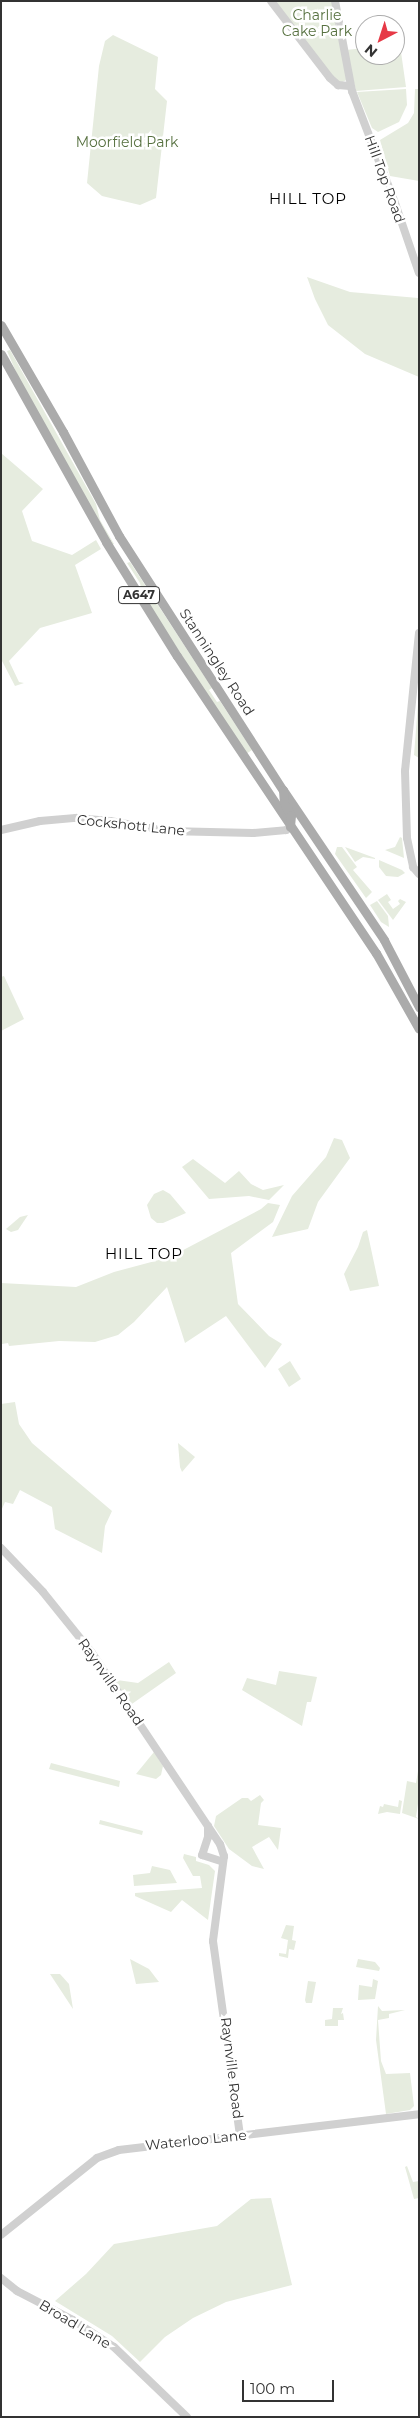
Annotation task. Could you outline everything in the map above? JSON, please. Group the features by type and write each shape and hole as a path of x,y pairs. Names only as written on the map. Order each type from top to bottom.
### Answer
{"main road":[{"name":"Stanningley Road","path":"1,325 107,514 122,545 384,940 419,1007"},
{"path":"12,344 4,351 15,370 17,383"},
{"name":"A647","path":"1,354 138,594 290,828 376,953 419,1029"},
{"path":"120,560 125,556 122,545"},
{"path":"258,777 258,766 264,760"},
{"path":"283,790 284,803 292,815 290,828 310,830"}],"street":[{"path":"271,1 330,78 338,85 350,86"},
{"name":"Hill Top Road","path":"335,1 350,86 395,203 419,273"},
{"path":"419,633 405,771 407,838 413,867 419,874"},
{"name":"Cockshott Lane","path":"1,830 40,821 76,818 110,821 167,831 253,833 290,828"},
{"name":"Raynville Road","path":"1,1548 43,1592 92,1653 220,1844 224,1856 214,1941 240,2135"},
{"path":"208,1826 208,1837 202,1855 223,1862"},
{"name":"Waterloo Lane","path":"1,2235 97,2158 119,2150 419,2114"},
{"name":"Broad Lane","path":"1,2278 17,2291 73,2320 114,2347 187,2417"}],"green space":[{"name":"Charlie Cake Park","path":"271,1 336,1 349,79 342,82 330,78"},
{"name":"Moorfield Park","path":"113,35 158,57 155,89 167,101 156,198 140,205 102,196 87,183 99,66 105,41"},
{"path":"355,49 355,65 403,65 406,87 356,91 346,50"},
{"path":"406,89 407,105 399,122 378,132 372,128 357,92"},
{"path":"415,89 419,89 419,181 390,176 380,140 408,123 414,113"},
{"path":"307,277 350,292 418,298 419,377 365,354 328,325"},
{"path":"10,350 96,504 100,520 114,544 111,545 23,388 7,351"},
{"path":"1,453 43,489 22,511 32,541 72,555 96,540 101,549 75,565 92,613 40,628 9,661 19,682 24,683 15,686 1,659"},
{"path":"130,562 212,688 209,690 217,702 220,701 252,750 246,754 143,596 140,583 127,563"},
{"path":"419,691 419,758 414,755"},
{"path":"400,837 402,838 404,858 385,850 395,847"},
{"path":"337,847 342,847 357,867 353,870 372,892 366,898 335,854"},
{"path":"345,847 375,859 363,857 355,862"},
{"path":"379,860 405,873 398,877 386,876 379,867"},
{"path":"387,894 391,900 388,902 393,909 400,904 398,901 400,899 406,902 393,920 378,900"},
{"path":"377,901 388,916 389,927 381,922 370,905"},
{"path":"4,976 24,1019 1,1031 1,977"},
{"path":"334,1138 342,1140 350,1158 318,1202 308,1229 272,1237 292,1196 326,1157"},
{"path":"193,1159 225,1183 239,1171 251,1184 263,1190 284,1185 269,1200 249,1196 209,1199 182,1167"},
{"path":"163,1190 170,1194 186,1213 163,1223 157,1223 151,1218 147,1205 154,1194"},
{"path":"268,1203 280,1205 273,1222 231,1253 238,1304 269,1336 282,1344 265,1368 226,1316 185,1343 167,1287 134,1322 118,1335 95,1342 59,1341 9,1346 8,1343 2,1344 1,1283 76,1287 114,1272 170,1257 261,1209"},
{"path":"28,1215 18,1230 11,1232 6,1229 20,1217"},
{"path":"367,1230 379,1286 350,1291 344,1274 358,1247 363,1232"},
{"path":"290,1361 301,1379 289,1387 278,1369"},
{"path":"15,1402 19,1424 32,1443 112,1511 105,1526 102,1553 55,1529 52,1507 20,1490 13,1504 5,1502 1,1511 1,1404"},
{"path":"178,1443 195,1457 182,1472 180,1467"},
{"path":"169,1662 176,1673 129,1706 110,1679 138,1683"},
{"path":"279,1671 317,1677 311,1702 307,1702 302,1726 242,1690 247,1678 276,1685"},
{"path":"154,1752 163,1766 161,1775 156,1779 136,1774"},
{"path":"51,1763 120,1781 119,1787 49,1769"},
{"path":"419,1765 419,1797 416,1817 419,1819 402,1813 407,1781 416,1783"},
{"path":"260,1795 264,1800 261,1803 258,1825 281,1828 278,1850 269,1837 252,1847 264,1869 252,1866 229,1849 214,1826 216,1816 242,1798 248,1798 251,1801"},
{"path":"399,1800 402,1801 400,1814 387,1812 378,1814 380,1806 383,1807 384,1804 398,1807"},
{"path":"100,1820 143,1831 142,1835 99,1824"},
{"path":"184,1854 196,1857 196,1861 209,1865 215,1871 208,1920 182,1900 171,1912 135,1896 135,1893 202,1888 200,1876 193,1876 183,1858"},
{"path":"152,1866 170,1870 177,1883 134,1886 133,1875 150,1873"},
{"path":"286,1925 294,1926 292,1940 296,1941 294,1950 289,1949 288,1958 279,1956 279,1953 286,1954 288,1940 281,1938"},
{"path":"130,1959 149,1969 159,1982 136,1984"},
{"path":"358,1959 375,1962 380,1968 379,1971 356,1967"},
{"path":"50,1974 60,1974 69,1984 73,2009"},
{"path":"373,1979 378,1981 375,1999 358,2000 359,1985 372,1987"},
{"path":"308,1981 316,1982 312,2003 306,2003 305,2000"},
{"path":"378,2006 382,2011 405,2010 389,2014 389,2018 378,2020 381,2061 386,2074 410,2073 414,2106 410,2110 386,2114 376,2040"},
{"path":"333,2008 343,2008 341,2014 343,2013 344,2020 338,2020 338,2026 325,2026 325,2020 332,2019"},
{"path":"407,2166 413,2182 419,2181 419,2198 414,2199 405,2167"},
{"path":"271,2198 292,2285 226,2302 193,2318 165,2337 140,2362 112,2336 55,2301 86,2274 114,2244 217,2226 251,2199"}],"district":[{"name":"HILL TOP","path":"308,199"},
{"name":"HILL TOP","path":"144,1254"}]}
